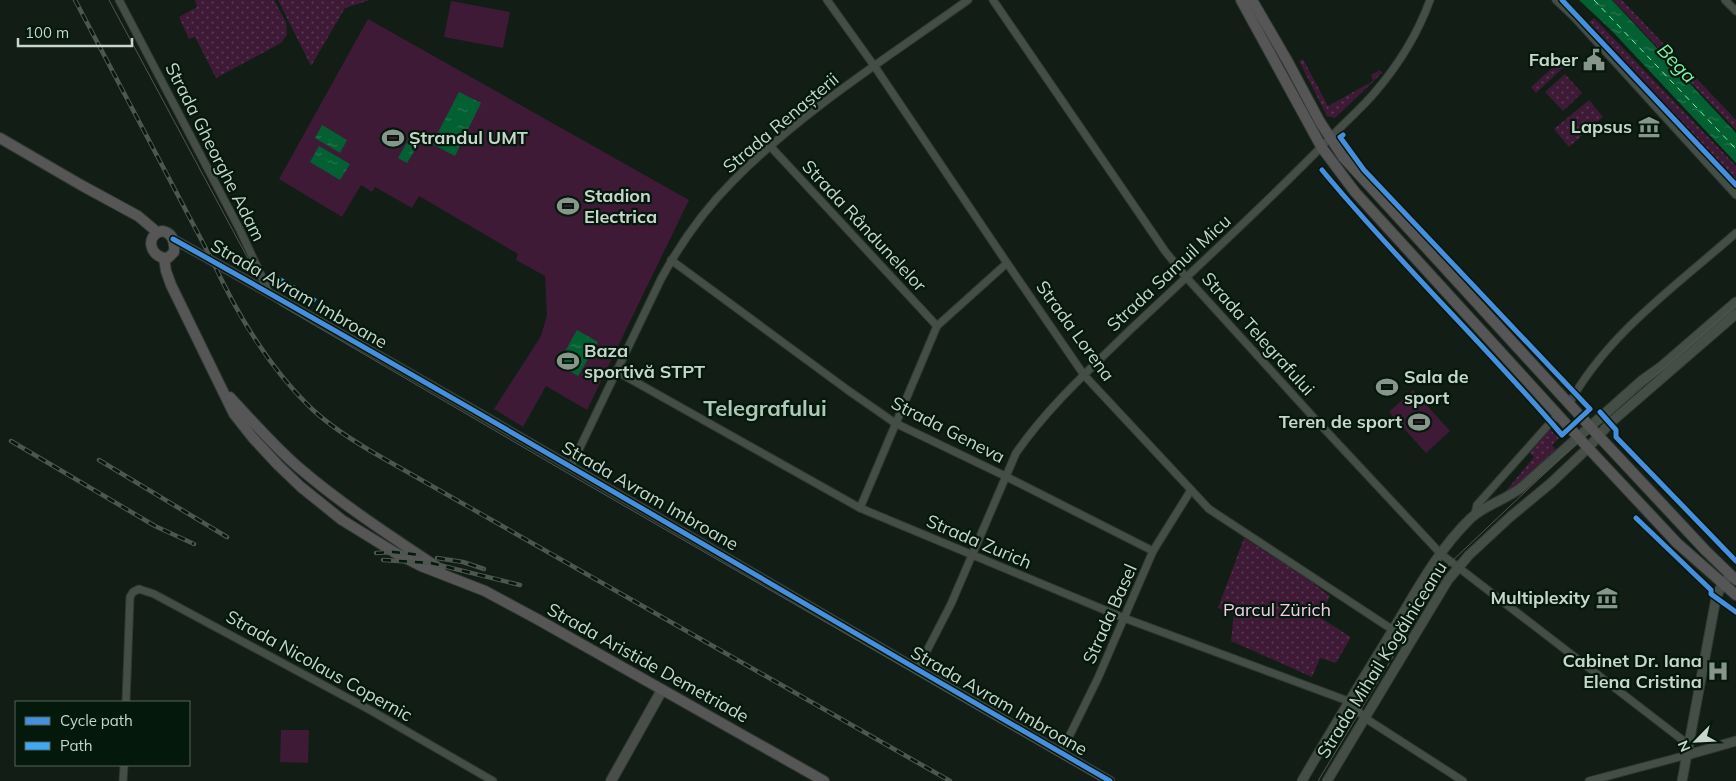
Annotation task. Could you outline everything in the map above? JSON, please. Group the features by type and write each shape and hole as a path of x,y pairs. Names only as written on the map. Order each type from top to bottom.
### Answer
{"main road":[{"path":"1240,0 1322,148 1355,192 1677,543 1736,595"},
{"path":"1252,0 1339,153 1599,436 1733,578"},
{"path":"0,138 138,216 158,232"},
{"path":"165,231 173,239 174,252 170,257 164,258 157,255 152,248 152,238 158,232 165,231"},
{"name":"Strada Aristide Demetriade","path":"164,258 171,285 234,414 253,438 301,487 342,520 421,566 453,578 512,606 824,781"},
{"name":"Strada Aristide Demetriade","path":"222,388 255,424 313,479 375,525 453,578"},
{"path":"611,781 662,690"}],"street":[{"name":"Strada Gheorghe Adam","path":"119,0 240,230 269,292"},
{"name":"Strada Lorena","path":"827,0 875,67 1084,375 1209,509 1393,630"},
{"name":"Strada Renașterii","path":"571,466 672,260 705,213 732,182 770,146 820,106 968,0"},
{"name":"Strada Telegrafului","path":"993,0 1165,251 1186,277 1441,554 1689,745"},
{"name":"Strada Samuil Micu","path":"918,668 973,556 1005,476 1016,453 1029,434 1050,409 1084,375 1274,196 1376,92 1395,67 1418,27 1430,0"},
{"path":"1556,0 1574,17 1736,195"},
{"path":"1725,0 1736,11"},
{"name":"Strada Rândunelelor","path":"770,146 937,326"},
{"path":"1570,404 1601,358 1631,324 1736,233"},
{"name":"Strada Avram Imbroane","path":"173,239 269,292 571,466 1110,781"},
{"name":"Strada Avram Imbroane","path":"174,252 192,250"},
{"name":"Strada Geneva","path":"672,260 895,423 1153,551"},
{"path":"860,508 937,326 1007,263"},
{"name":"Strada Mihail Kogălniceanu","path":"1302,781 1348,701 1441,554 1460,530 1475,514 1519,490 1641,381 1662,366 1736,302"},
{"name":"Strada Mihail Kogălniceanu","path":"1327,781 1442,589 1458,567 1510,517 1551,483 1588,448 1610,423 1736,314"},
{"name":"Strada Zurich","path":"616,372 860,508 1124,618 1348,701"},
{"name":"Strada Mihail Kogălniceanu","path":"1475,514 1476,505 1558,414"},
{"name":"Strada Basel","path":"1061,753 1098,678 1153,551 1191,490"},
{"path":"1682,781 1716,598 1722,584 1733,578"},
{"name":"Strada Nicolaus Copernic","path":"126,701 130,597 133,592 139,589 154,594 370,710 493,781"},
{"path":"1348,701 1365,718 1463,781"},
{"path":"1589,781 1736,741"},
{"path":"123,781 124,766"}],"green space":[{"path":"195,0 274,0 286,22 287,35 281,43 216,78 195,37 189,39 179,17 197,7"},
{"path":"278,0 370,0 345,8 311,66"},
{"path":"1613,0 1622,0 1736,120 1736,130"},
{"path":"451,1 510,12 503,48 444,37"},
{"path":"1594,18 1736,166 1736,180 1589,22"},
{"path":"368,19 689,200 587,410 546,386 523,427 494,409 541,336 547,315 545,276 516,260 518,254 419,196 412,208 375,187 372,192 361,185 342,217 279,179"},
{"path":"1303,59 1328,106 1373,81 1371,75 1380,70 1382,73 1335,118 1327,116 1299,61"},
{"path":"1560,61 1565,66 1536,93 1531,87"},
{"path":"1565,74 1582,93 1563,111 1545,92"},
{"path":"1589,100 1603,117 1569,147 1554,129"},
{"name":"Teren de sport","path":"1413,390 1450,431 1426,453 1389,412"},
{"path":"1549,429 1559,438 1552,445 1556,449 1548,456 1550,459 1519,487 1500,498 1534,457 1530,453"},
{"name":"Parcul Zürich","path":"1244,538 1306,578 1330,596 1319,617 1351,637 1336,663 1320,658 1312,677 1231,641 1234,613 1218,608"},
{"path":"281,730 309,730 308,763 280,762"}],"water":[{"path":"1579,0 1612,0 1736,133 1736,163 1612,31"},
{"path":"459,92 481,103 455,156 432,144"},
{"path":"322,125 347,140 340,153 315,138"},
{"path":"411,135 421,140 407,163 398,158"},
{"path":"319,146 350,164 340,180 310,162"},
{"path":"577,330 598,342 578,376 558,364"}],"ferry route":[{"path":"1594,0 1736,149"}],"tram line":[{"path":"109,0 260,281 280,305 1101,781"},
{"path":"1318,781 1451,562 1564,455 1736,305"}],"railway":[{"path":"75,0 243,320 281,376 312,409 342,433 374,453 950,781"},
{"path":"11,441 155,526 194,544"},
{"path":"99,460 227,537"},
{"path":"376,553 394,552 420,555"},
{"path":"437,558 463,562 484,569"},
{"path":"383,560 431,563 520,585"}],"marked path":[{"path":"278,278 363,329"}],"cycle path":[{"path":"1562,0 1736,185"},
{"path":"1322,170 1562,435 1590,409 1364,170 1340,137 1343,135"},
{"path":"173,239 525,440 1110,781"},
{"path":"1600,412 1616,430 1616,437 1736,561"},
{"path":"1636,518 1711,590 1711,594 1736,612"}],"place":[{"name":"Faber","path":"1594,60"},
{"name":"Lapsus","path":"1649,127"},
{"name":"Ștrandul UMT","path":"393,138"},
{"name":"Stadion Electrica","path":"568,206"},
{"name":"Baza sportivă STPT","path":"568,361"},
{"name":"Sala de sport","path":"1387,387"},
{"name":"Teren de sport","path":"1419,422"},
{"name":"Multiplexity","path":"1607,598"},
{"name":"Cabinet Dr. Iana Elena Cristina","path":"1718,671"}],"district":[{"name":"Telegrafului","path":"765,408"}],"water label":[{"name":"Bega","path":"1677,63"}]}
